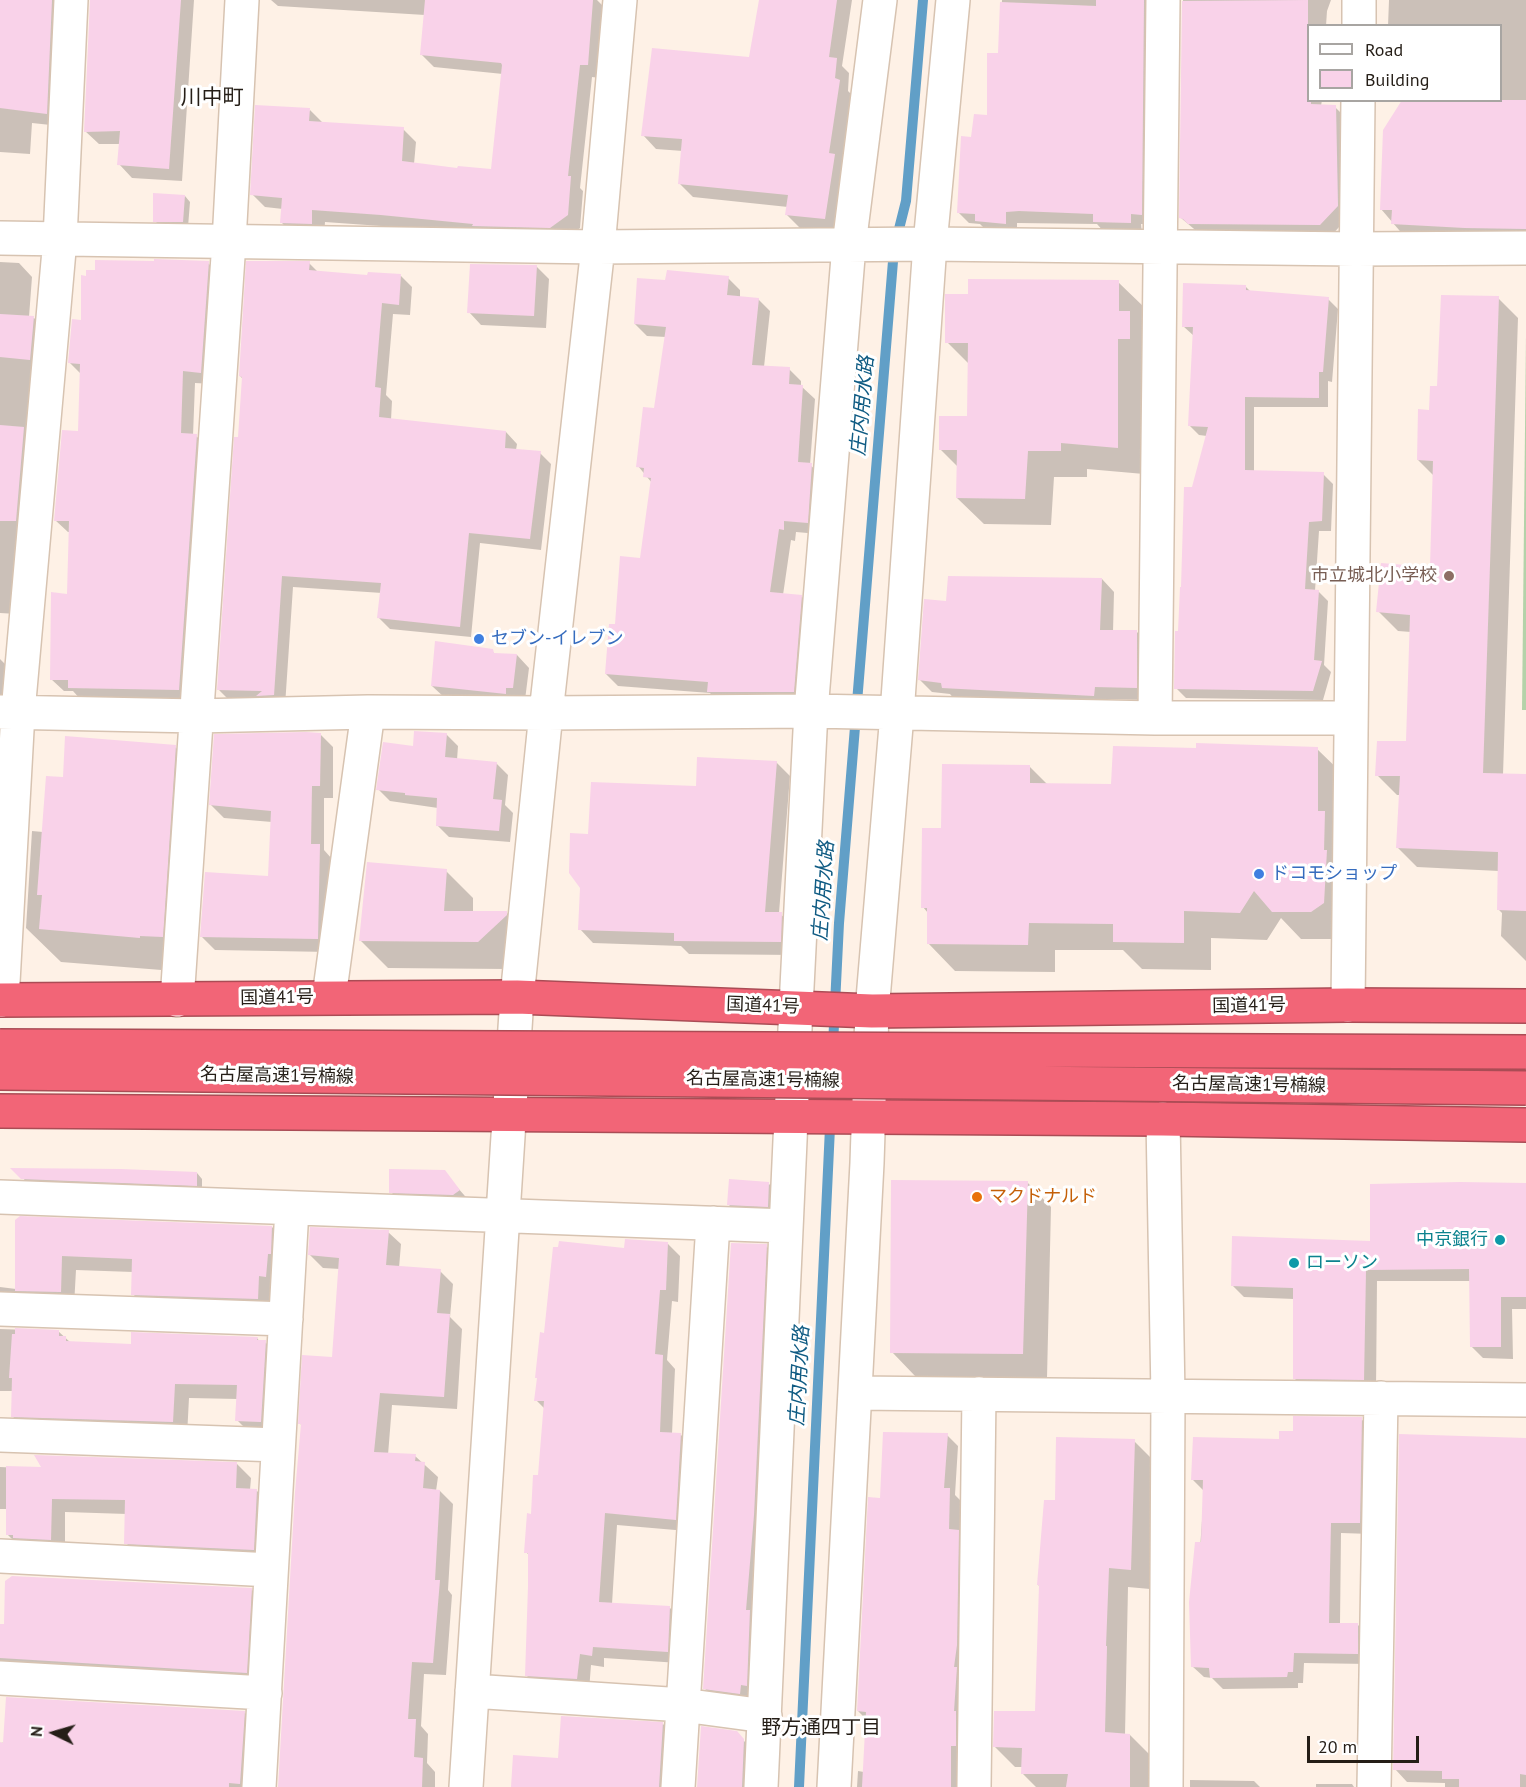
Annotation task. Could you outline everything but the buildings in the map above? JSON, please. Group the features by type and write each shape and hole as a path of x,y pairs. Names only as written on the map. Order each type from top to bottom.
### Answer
{"highway":[{"name":"国道41号","path":"1,1000 517,997 872,1011 1348,1005 1526,1006"},
{"name":"名古屋高速1号楠線","path":"0,1046 1526,1052"},
{"name":"名古屋高速1号楠線","path":"0,1073 1526,1088"},
{"path":"0,1111 1163,1119 1526,1125"}],"street":[{"path":"1,1000 9,712 60,239 70,0"},
{"path":"177,1000 229,242 242,0"},
{"path":"466,1787 517,997 598,247 620,0"},
{"path":"761,1787 796,1007 880,0"},
{"path":"834,1787 856,1393 872,1011 920,244 953,0"},
{"path":"1155,718 1163,0"},
{"path":"1359,0 1359,24"},
{"path":"1348,1005 1358,102"},
{"path":"0,238 598,247 920,244 1355,249 1526,248"},
{"path":"9,712 197,716 368,712 821,711 1155,718 1351,718"},
{"path":"329,997 368,712"},
{"path":"1163,1119 1168,1396 1166,1787"},
{"path":"0,1197 786,1226"},
{"path":"259,1787 292,1209"},
{"path":"678,1787 713,1224"},
{"path":"0,1309 285,1319"},
{"path":"856,1393 1526,1400"},
{"path":"974,1787 979,1394"},
{"path":"1374,1787 1382,1398"},
{"path":"0,1435 278,1445"},
{"path":"0,1556 271,1570"},
{"path":"0,1678 265,1693"},
{"path":"472,1691 683,1705 765,1716"}],"green space":[{"path":"1526,336 1526,710 1522,710"}],"waterway":[{"name":"庄内用水路","path":"833,1045 839,923 894,249 906,201 923,0"},
{"name":"庄内用水路","path":"799,1787 832,1085"}],"place":[{"name":"市立城北小学校","path":"1449,576"},
{"name":"セブン-イレブン","path":"479,639"},
{"name":"ドコモショップ","path":"1259,874"},
{"name":"マクドナルド","path":"977,1197"},
{"name":"中京銀行","path":"1500,1240"},
{"name":"ローソン","path":"1294,1263"}],"district":[{"name":"川中町","path":"212,98"},
{"name":"野方通四丁目","path":"821,1728"}]}
